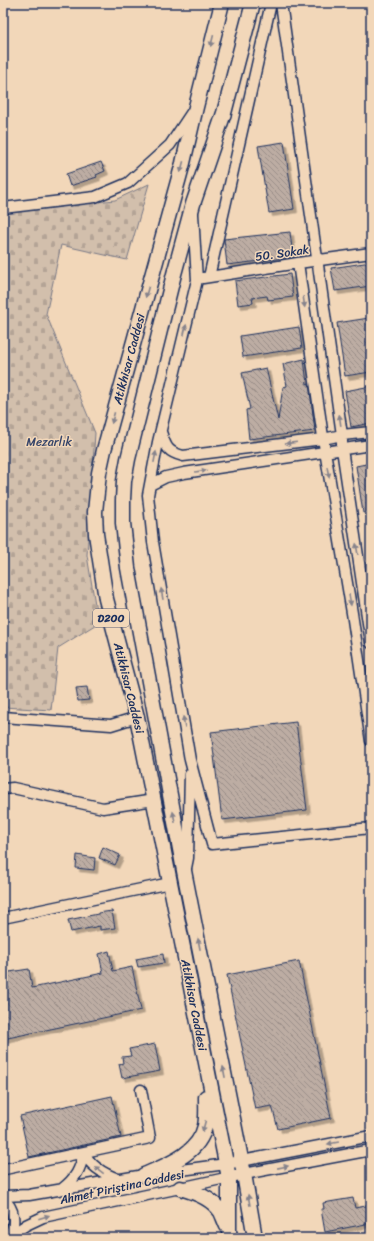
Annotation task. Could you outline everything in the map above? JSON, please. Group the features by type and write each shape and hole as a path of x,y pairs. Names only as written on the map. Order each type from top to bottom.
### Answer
{"highway":[{"name":"Atikhisar Caddesi","path":"222,3 183,164 104,450 99,473 95,512 96,534 106,599 137,717 229,1178 229,1234"},
{"name":"Atikhisar Caddesi","path":"253,3 224,114 193,204 174,274 135,430 124,481 123,500 125,546 130,581 185,876 256,1238"},
{"path":"144,1176 174,1162 190,1151 199,1139 205,1127 207,1113 202,1045"},
{"path":"180,1188 193,1192 209,1200 220,1211 229,1234"}],"street":[{"path":"209,277 271,3"},
{"path":"281,3 342,435 342,449 371,643"},
{"path":"3,208 95,197 128,183 170,145 196,107"},
{"path":"193,204 197,280 161,432 148,495 153,542 190,760 212,844 371,828"},
{"name":"50. Sokak","path":"197,280 298,263 371,253"},
{"path":"298,263 323,439 371,741"},
{"path":"161,432 167,448 174,454 183,456 371,432"},
{"path":"150,485 166,477 184,473 371,446"},
{"path":"355,635 370,632"},
{"path":"3,717 111,725 137,717"},
{"path":"185,876 188,858 190,760"},
{"path":"3,789 13,788 102,808 154,800"},
{"path":"3,918 170,883"},
{"path":"5,1169 150,1138 141,1090"},
{"name":"Ahmet Piriştina Caddesi","path":"3,1196 29,1195 226,1164 371,1136"},
{"name":"Ahmet Piriştina Caddesi","path":"9,1237 26,1225 43,1217 244,1174 371,1150"},
{"path":"84,1153 87,1159 100,1171 119,1180"},
{"path":"60,1190 70,1183 78,1174 84,1153"},
{"path":"3,1199 11,1209 14,1218 14,1227 9,1237"}],"green space":[{"name":"Mezarlık","path":"149,184 127,260 61,245 46,314 95,433 87,555 98,623 58,648 51,710 3,707 3,212 115,200"}],"building":[{"path":"284,142 294,209 269,213 258,146"},
{"path":"101,162 105,171 96,175 97,177 70,186 66,174"},
{"path":"290,232 293,257 227,265 224,239"},
{"path":"371,262 371,286 335,291 331,268"},
{"path":"290,274 293,297 268,300 267,296 252,298 253,303 238,305 235,281"},
{"path":"369,318 371,329 371,372 345,376 337,323"},
{"path":"299,327 302,348 243,357 240,336"},
{"path":"304,359 307,384 309,383 315,431 249,439 246,410 250,409 242,373 266,368 278,420 283,387 287,386 283,364"},
{"path":"371,386 371,423 351,427 345,391"},
{"path":"371,463 371,511 363,513 356,466"},
{"path":"87,687 89,700 78,701 76,688"},
{"path":"296,722 307,810 222,820 211,732"},
{"path":"103,847 120,855 115,865 99,858"},
{"path":"77,855 95,858 94,870 76,868"},
{"path":"112,911 115,928 100,930 100,926 71,932 68,920"},
{"path":"109,951 113,971 132,967 141,1010 3,1039 3,973 29,969 32,988 103,973 99,954"},
{"path":"163,954 164,963 138,967 136,959"},
{"path":"299,961 331,1118 278,1129 272,1106 255,1109 227,975"},
{"path":"155,1044 160,1071 122,1078 119,1064 123,1063 122,1057 131,1056 129,1049"},
{"path":"112,1096 121,1137 29,1157 20,1116"},
{"path":"353,1198 355,1208 371,1205 371,1223 325,1232 321,1209 324,1209 323,1203"}]}
